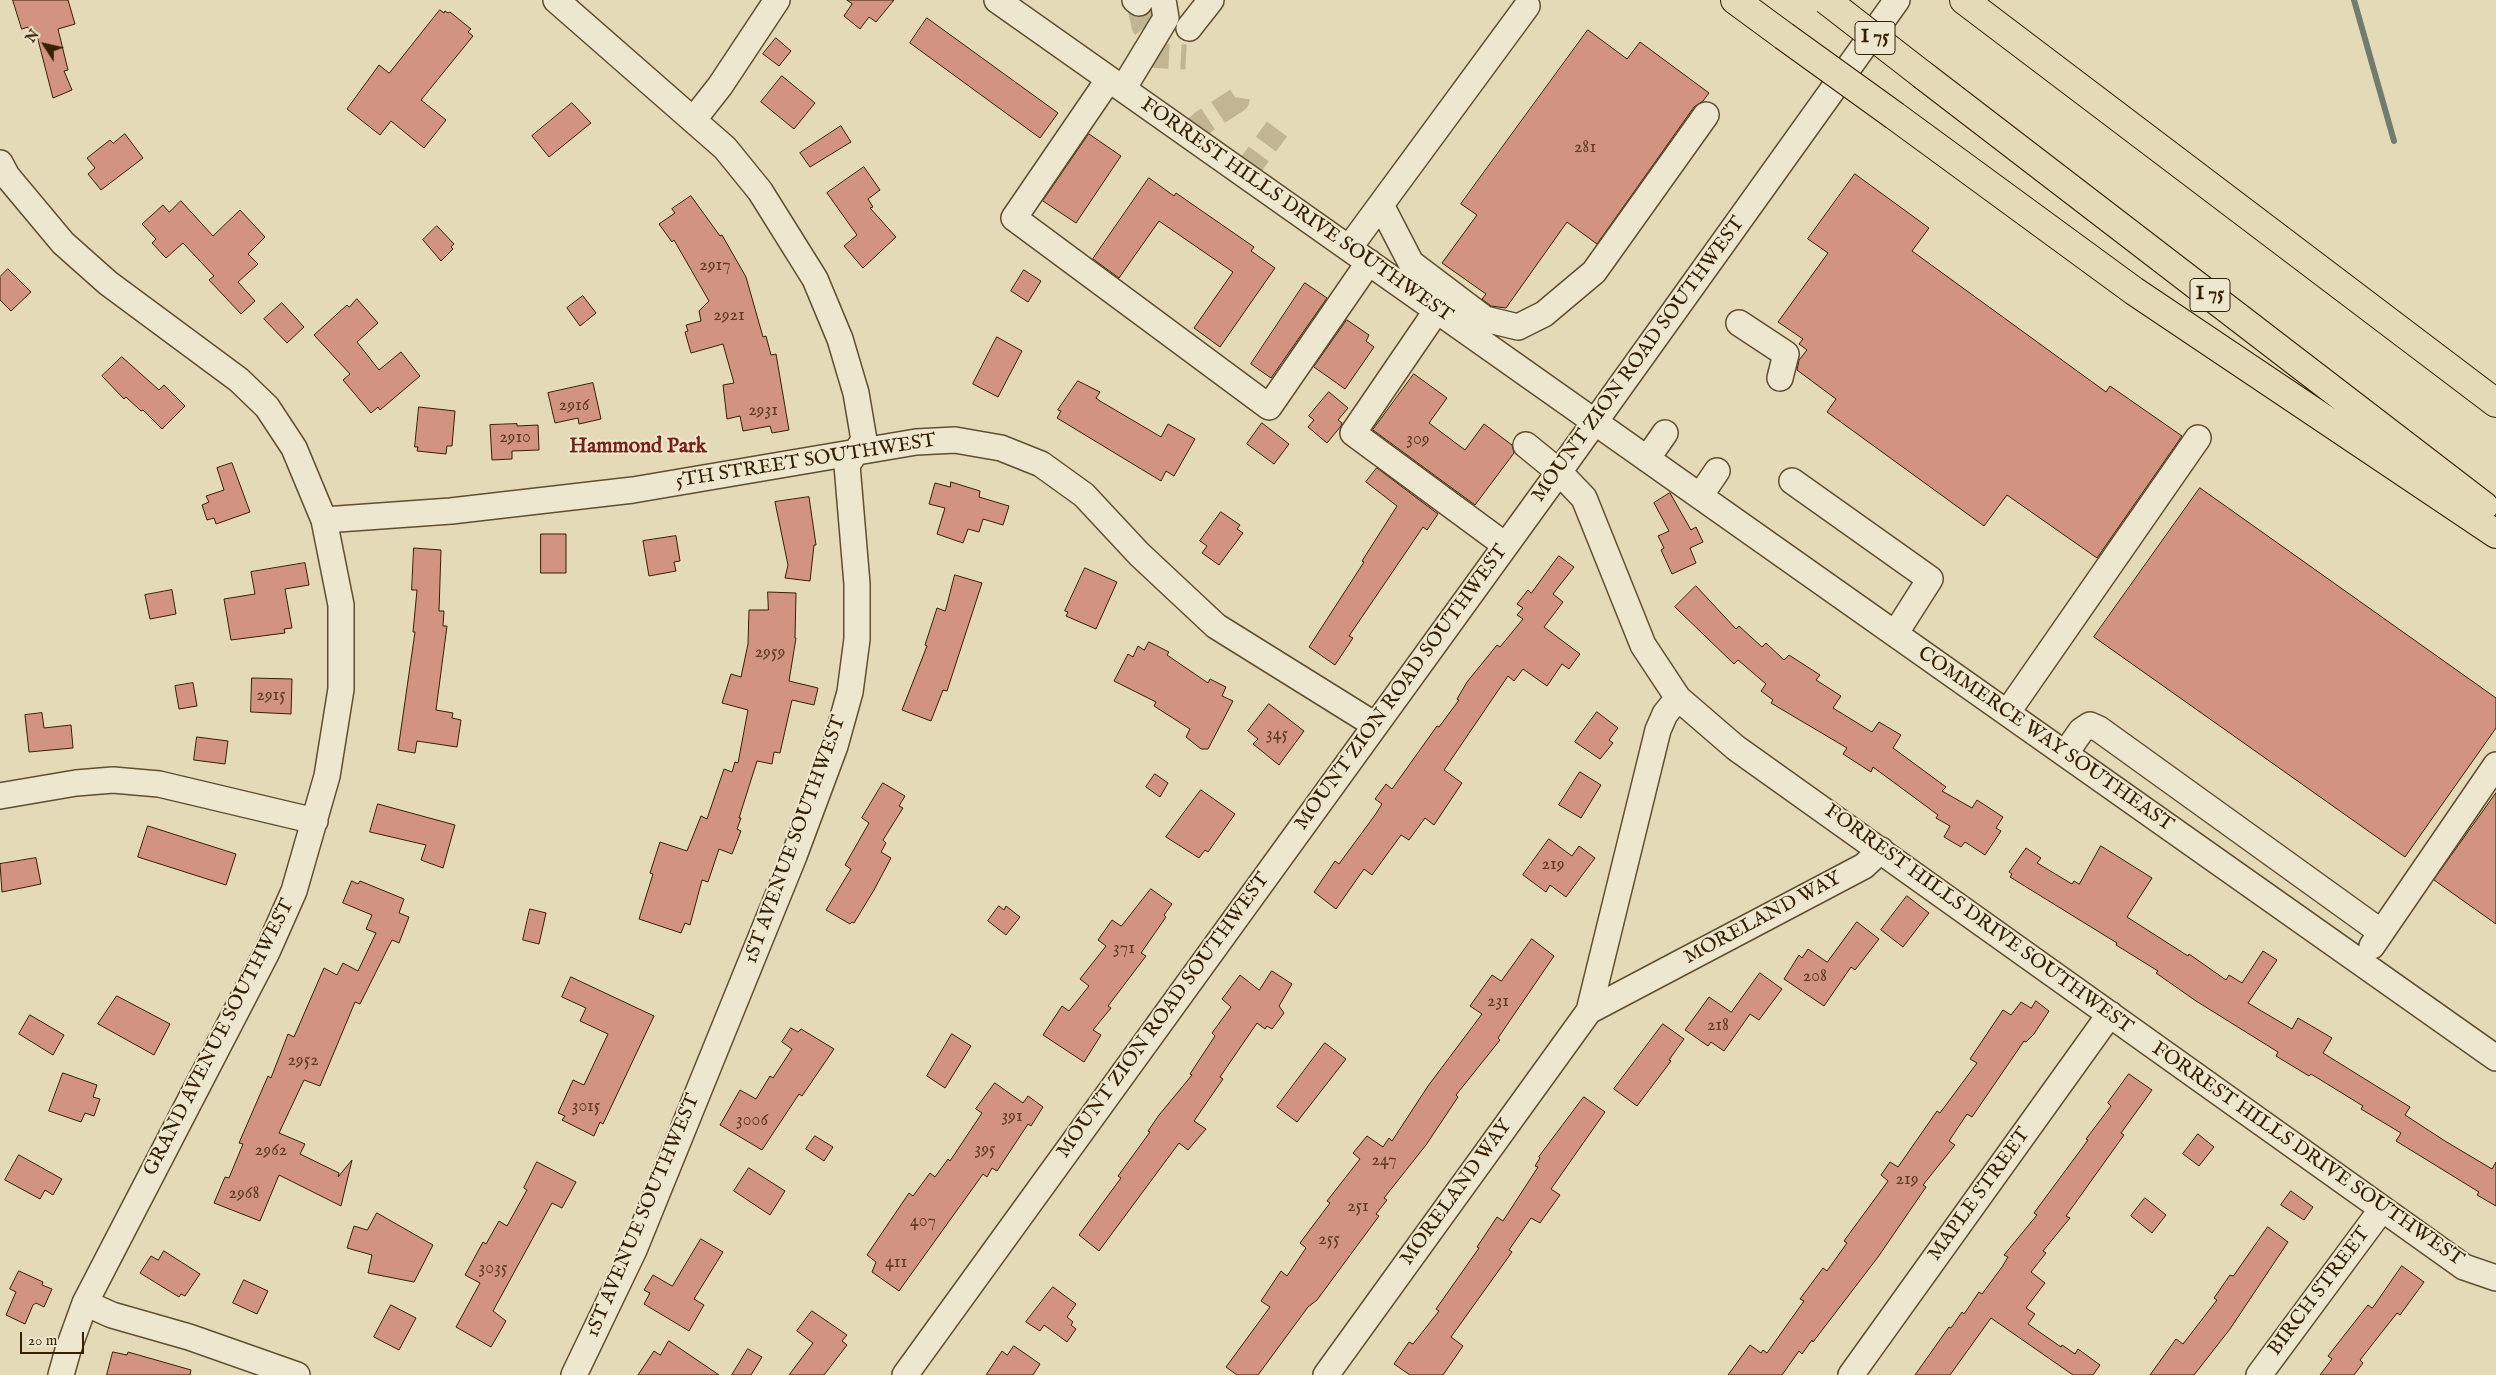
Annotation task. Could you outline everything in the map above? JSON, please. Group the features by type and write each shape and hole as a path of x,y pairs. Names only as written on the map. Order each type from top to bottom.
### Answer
{"highway":[{"path":"1735,0 2134,291 2496,534"},
{"name":"I 75","path":"1826,0 2496,515"},
{"path":"1968,3 2496,403"}],"street":[{"name":"1ST AVENUE SOUTHWEST","path":"556,0 694,119 724,148 760,191 815,279 840,339 856,394 864,440 848,465 857,584 857,639 850,692 835,746 790,865 634,1250 574,1375"},
{"path":"694,119 720,86 777,0"},
{"name":"FORREST HILLS DRIVE SOUTHWEST","path":"997,0 1594,422"},
{"path":"1136,0 1139,3 1141,0"},
{"path":"1164,0 1166,18 1154,38 1116,84 1014,218 1269,407 1369,262"},
{"path":"1189,28 1219,0"},
{"name":"MOUNT ZION ROAD SOUTHWEST","path":"905,1375 1559,472 1897,0"},
{"path":"1349,248 1527,6"},
{"path":"1381,205 1411,262 1485,319 1518,327 1544,314 1594,272 1706,115"},
{"name":"GRAND AVENUE SOUTHWEST","path":"0,163 8,176 63,243 108,283 239,380 267,407 294,448 324,520 341,605 341,689 327,776 294,890 267,952 85,1303 68,1350 62,1375"},
{"path":"1437,310 1353,433 1505,545"},
{"path":"1739,322 1786,354 1780,378"},
{"name":"COMMERCE WAY SOUTHEAST","path":"1594,422 2496,1058"},
{"path":"1647,459 1665,433"},
{"path":"2007,713 2198,438"},
{"name":"5TH STREET SOUTHWEST","path":"324,520 451,511 633,490 916,442 955,440 1001,448 1041,464 1084,495 1139,554 1216,626 1375,725"},
{"name":"FORREST HILLS DRIVE SOUTHWEST","path":"1526,445 1559,472 1584,498 1642,645 1678,698 1736,748 2464,1267 2496,1278"},
{"path":"1700,496 1717,472"},
{"path":"1792,481 1930,579 1895,634"},
{"name":"MORELAND WAY","path":"1326,1375 1589,1011 1658,730 1665,714 1678,698"},
{"path":"2065,754 2081,731 2090,725 2099,729 2381,932"},
{"path":"2361,962 2496,765"},
{"path":"0,796 76,783 113,780 160,784 315,821"},
{"name":"MORELAND WAY","path":"1589,1011 1864,866 1881,850"},
{"name":"MAPLE STREET","path":"1851,1375 2110,1014"},
{"name":"BIRCH STREET","path":"2259,1375 2382,1209"},
{"path":"85,1303 112,1315 189,1337 297,1375"}],"building":[{"path":"13,0 68,0 75,24 58,29 68,70 64,71 72,90 53,98 36,32 30,34 28,27 22,29"},
{"path":"847,0 894,0 876,22 869,17 860,29 844,16 852,4"},
{"path":"440,10 444,13 445,11 450,12 471,29 468,32 473,36 421,100 446,120 424,148 391,121 380,135 347,109 379,65 389,73"},
{"path":"927,18 1058,113 1040,138 910,43"},
{"path":"1588,30 1627,59 1640,42 1709,93 1703,101 1694,107 1597,244 1567,222 1506,308 1491,306 1482,299 1486,294 1442,263 1477,215 1461,204"},
{"path":"776,38 791,51 779,66 763,54"},
{"path":"782,76 815,103 794,129 761,102"},
{"path":"572,103 591,123 549,157 532,136"},
{"path":"841,126 851,142 810,167 800,153"},
{"path":"125,134 143,158 101,190 88,174 95,168 87,158 110,140 113,143"},
{"path":"1089,134 1121,156 1076,223 1043,201"},
{"path":"864,167 880,190 868,199 873,207 870,208 896,237 863,268 844,246 857,235 827,193"},
{"path":"1855,174 1929,228 1912,251 2106,392 2110,386 2182,436 2097,558 2007,495 1984,526 1827,412 1836,399 1797,370 1799,360 1807,350 1799,344 1803,339 1778,322 1828,253 1808,239"},
{"path":"1149,178 1174,196 1176,193 1254,247 1251,251 1275,268 1220,347 1194,328 1233,272 1159,221 1119,278 1093,259"},
{"path":"691,196 720,236 722,235 746,277 763,337 766,336 771,355 776,354 789,430 772,433 770,426 743,431 740,416 727,419 723,385 734,383 723,344 691,353 685,332 688,331 686,325 701,321 699,311 709,301 674,240 672,242 659,224 675,213 672,209"},
{"path":"181,201 213,236 240,210 265,237 248,254 258,264 238,282 255,301 241,314 209,280 214,276 183,243 166,258 152,243 156,239 142,224 163,205 169,212"},
{"path":"437,226 454,244 451,247 453,249 441,261 423,240"},
{"path":"8,269 31,292 11,311 0,300 0,277"},
{"path":"1024,270 1041,281 1028,302 1011,291"},
{"path":"1305,283 1327,298 1271,378 1251,364"},
{"path":"583,296 596,313 580,326 567,308"},
{"path":"357,299 378,323 357,342 379,370 401,352 420,376 380,410 378,407 371,413 343,380 350,374 314,335 347,305 349,307"},
{"path":"282,303 304,327 287,343 264,319"},
{"path":"1347,320 1369,335 1366,341 1374,347 1345,389 1314,367"},
{"path":"997,337 1022,351 998,397 973,384"},
{"path":"122,357 159,390 164,385 185,406 162,429 143,410 141,411 126,397 124,399 102,376"},
{"path":"1414,374 1447,398 1429,423 1465,450 1484,424 1512,445 1514,453 1475,505 1373,430"},
{"path":"1078,381 1100,392 1096,398 1100,401 1161,437 1168,424 1195,439 1174,476 1166,471 1161,481 1057,418 1061,411 1058,410"},
{"path":"593,383 601,419 579,424 578,418 555,423 548,393"},
{"path":"1329,392 1348,408 1338,420 1342,423 1341,426 1327,443 1308,427 1314,420 1309,416"},
{"path":"419,407 455,411 452,446 447,446 446,454 417,451 418,447 415,447"},
{"path":"1262,423 1289,444 1274,464 1247,444"},
{"path":"517,424 517,426 538,425 539,450 512,451 512,459 492,460 490,425"},
{"path":"232,463 250,512 216,524 214,518 207,520 202,505 209,502 206,496 224,490 217,468"},
{"path":"1377,468 1438,514 1427,530 1423,527 1349,636 1353,638 1335,665 1309,647 1364,562 1362,561 1397,506 1366,482"},
{"path":"951,482 980,491 979,497 1009,506 1003,525 983,519 979,532 968,529 963,543 937,534 945,508 929,504 935,483 950,487"},
{"path":"2200,488 2496,698 2496,728 2405,857 2094,637"},
{"path":"1670,493 1691,530 1696,527 1703,542 1690,548 1696,563 1672,574 1661,550 1664,548 1658,536 1669,531 1654,503"},
{"path":"809,497 816,545 814,545 810,581 785,578 788,565 775,502"},
{"path":"1221,512 1240,525 1237,529 1243,533 1219,565 1202,553 1207,546 1200,541"},
{"path":"541,534 566,534 566,573 541,573"},
{"path":"676,536 680,561 674,562 676,571 649,576 643,541"},
{"path":"414,548 441,550 439,611 444,611 443,626 447,626 436,710 453,713 452,718 461,720 457,747 417,741 415,753 398,750 415,632 413,632 417,590 412,590"},
{"path":"1559,556 1574,567 1553,594 1563,602 1544,627 1580,654 1569,669 1562,664 1547,686 1523,669 1514,681 1508,676 1444,770 1462,783 1434,825 1425,818 1409,840 1401,835 1372,875 1364,869 1336,909 1314,892 1335,861 1339,864 1375,815 1382,804 1375,799 1386,784 1392,789 1437,726 1439,727 1459,700 1457,699 1467,682 1497,645 1500,647 1523,619 1517,615 1523,608 1517,604 1528,590 1531,593"},
{"path":"305,563 309,585 285,589 292,628 284,629 285,633 231,640 224,599 255,594 251,572"},
{"path":"1085,568 1117,582 1096,629 1066,616 1068,612 1065,611"},
{"path":"955,575 982,583 947,691 943,690 931,721 902,710 927,646 925,645 937,608 945,611"},
{"path":"1696,586 1736,629 1739,626 1762,647 1766,643 1784,660 1789,655 1820,675 1816,680 1841,696 1833,708 1872,732 1879,722 1901,735 1893,748 1946,787 1942,791 1972,808 1977,800 2003,817 1996,828 2001,831 1985,855 1965,842 1961,847 1944,837 1950,826 1936,818 1938,815 1873,767 1871,772 1843,754 1847,748 1771,703 1773,700 1761,691 1766,684 1738,660 1734,664 1675,607"},
{"path":"172,590 176,614 150,619 145,595"},
{"path":"768,592 796,593 796,638 789,681 818,688 814,705 792,700 780,753 774,752 772,764 757,761 739,818 741,818 737,829 741,831 732,854 719,849 708,882 702,880 690,925 685,923 681,933 639,919 653,874 650,873 660,842 687,851 701,816 707,819 724,769 732,772 735,762 738,763 748,710 722,703 731,674 741,677 748,644 749,610 768,610"},
{"path":"1149,642 1169,652 1167,655 1208,683 1210,679 1226,687 1222,696 1233,701 1208,749 1201,749 1186,737 1190,729 1154,706 1156,702 1114,681 1128,654 1133,657 1138,646 1144,650"},
{"path":"252,678 292,679 291,714 251,712"},
{"path":"193,683 197,706 179,709 175,686"},
{"path":"1269,704 1304,731 1279,765 1253,744 1258,739 1248,731"},
{"path":"1597,712 1618,728 1609,740 1613,743 1600,759 1575,742"},
{"path":"42,713 44,728 71,725 73,748 29,752 25,715"},
{"path":"197,737 228,741 225,764 194,760"},
{"path":"1580,772 1601,785 1581,818 1559,805"},
{"path":"1155,774 1168,783 1160,797 1146,787"},
{"path":"883,783 905,796 899,806 903,808 883,840 886,843 881,852 891,858 854,923 850,924 826,910 851,869 845,865 869,823 862,818"},
{"path":"1201,790 1235,814 1208,852 1205,850 1199,858 1166,837"},
{"path":"2496,793 2496,924 2434,880"},
{"path":"378,804 455,825 443,868 421,860 426,845 370,832"},
{"path":"148,826 236,854 226,885 138,857"},
{"path":"1549,839 1572,856 1579,846 1595,858 1566,897 1550,885 1546,892 1523,875"},
{"path":"2101,846 2152,878 2127,917 2188,956 2189,954 2226,980 2229,975 2242,983 2263,951 2277,960 2248,1003 2292,1029 2298,1018 2332,1038 2323,1053 2410,1107 2405,1115 2492,1169 2496,1162 2496,1206 2477,1195 2479,1192 2396,1141 2401,1133 2361,1109 2363,1106 2311,1074 2309,1076 2276,1056 2278,1052 2196,1001 2156,973 2158,971 2116,945 2117,943 2010,877 2012,874 2009,872 2026,848 2041,858 2037,863 2072,884 2074,881 2079,884"},
{"path":"36,858 41,884 2,892 0,864"},
{"path":"352,881 358,884 360,881 404,899 399,913 409,917 399,943 392,940 360,1004 355,1002 320,1086 304,1080 279,1133 305,1144 300,1154 339,1173 338,1177 352,1160 341,1206 279,1175 260,1221 214,1203 225,1177 229,1178 243,1144 239,1143 268,1076 271,1078 288,1034 294,1037 324,968 337,975 343,963 358,971 376,933 366,929 372,915 343,903"},
{"path":"1151,889 1172,904 1164,915 1166,917 1141,953 1146,956 1108,1006 1111,1008 1093,1030 1101,1035 1084,1062 1043,1035 1062,1006 1069,1011 1089,986 1080,979 1106,946 1098,940 1112,920 1121,926"},
{"path":"1907,896 1929,913 1903,947 1881,930"},
{"path":"999,906 1004,910 1006,906 1020,917 1006,935 988,921"},
{"path":"530,909 546,913 539,944 523,940"},
{"path":"1857,922 1879,939 1855,970 1851,967 1824,1006 1784,979 1799,955 1802,958 1808,949 1827,962"},
{"path":"1532,939 1554,956 1498,1038 1500,1040 1456,1095 1458,1097 1426,1145 1384,1198 1387,1200 1376,1214 1379,1216 1317,1300 1308,1307 1258,1375 1237,1375 1226,1367 1270,1307 1261,1301 1281,1271 1287,1276 1306,1248 1300,1243 1330,1203 1327,1201 1360,1159 1353,1153 1367,1136 1383,1147 1389,1138 1392,1141 1428,1086 1482,1014 1470,1006 1492,975 1501,981"},
{"path":"1272,971 1292,984 1279,1006 1284,1013 1272,1029 1267,1026 1265,1029 1257,1023 1220,1077 1223,1079 1194,1121 1206,1129 1188,1150 1179,1143 1099,1251 1079,1235 1121,1178 1118,1176 1150,1132 1148,1131 1159,1115 1192,1075 1190,1074 1215,1036 1212,1033 1231,1007 1222,999 1240,975 1259,990"},
{"path":"1760,973 1782,989 1759,1020 1750,1014 1724,1051 1711,1042 1708,1046 1685,1030 1709,997 1731,1012"},
{"path":"571,977 654,1016 603,1124 600,1122 594,1136 562,1120 565,1116 558,1113 573,1080 584,1085 608,1034 580,1021 586,1008 562,997"},
{"path":"117,996 170,1024 154,1055 98,1024"},
{"path":"2036,1001 2049,1011 2034,1034 2026,1042 2024,1041 1972,1117 1967,1114 1949,1141 1955,1145 1923,1185 1926,1187 1878,1257 1813,1342 1812,1340 1802,1354 1799,1351 1782,1375 1728,1375 1750,1345 1761,1353 1763,1350 1767,1353 1804,1301 1800,1299 1823,1268 1827,1271 1847,1243 1844,1241 1888,1181 1881,1175 1890,1162 1898,1167 1937,1111 1940,1113 1977,1063 1970,1059 2003,1010 2011,1015 2021,1002 2031,1008"},
{"path":"30,1015 64,1035 53,1055 19,1034"},
{"path":"1663,1024 1684,1039 1669,1060 1671,1061 1637,1106 1614,1089"},
{"path":"791,1028 798,1032 801,1029 834,1049 802,1096 799,1094 762,1150 720,1125 740,1090 756,1099 770,1076 773,1078 792,1049 782,1042"},
{"path":"952,1034 971,1046 945,1088 927,1076"},
{"path":"1325,1043 1346,1059 1297,1122 1277,1107"},
{"path":"63,1073 97,1085 93,1097 100,1099 94,1116 85,1113 81,1122 49,1111"},
{"path":"2129,1074 2152,1090 2121,1133 2124,1135 2066,1216 2070,1218 2043,1251 2046,1253 2031,1272 2045,1283 2026,1308 2035,1314 2028,1324 2061,1347 2062,1345 2075,1354 2078,1349 2100,1365 2093,1375 2073,1375 1991,1318 1950,1375 1915,1375 1949,1327 1951,1328 1962,1312 1964,1314 1979,1292 1982,1294 2002,1267 2008,1257 2004,1255 2037,1215 2034,1213 2088,1140 2086,1139 2111,1106 2108,1103"},
{"path":"995,1083 1023,1103 1028,1096 1043,1107 1031,1126 1028,1124 997,1171 992,1168 987,1177 983,1174 899,1291 872,1272 876,1262 867,1255 909,1193 913,1196 930,1173 935,1177 948,1159 950,1161 982,1113 976,1109"},
{"path":"1584,1097 1605,1112 1551,1189 1560,1195 1540,1223 1531,1218 1509,1250 1512,1252 1451,1337 1463,1346 1443,1375 1410,1375 1394,1364 1409,1342 1413,1344 1439,1311 1436,1309 1479,1248 1477,1247 1497,1217 1503,1221 1538,1167 1535,1166 1539,1157"},
{"path":"2198,1134 2214,1147 2199,1166 2183,1154"},
{"path":"815,1136 833,1147 824,1161 806,1149"},
{"path":"19,1155 62,1179 53,1195 45,1190 40,1199 5,1180"},
{"path":"537,1162 576,1182 562,1208 552,1203 493,1311 506,1321 491,1347 456,1327 480,1283 465,1275 483,1242 486,1244 499,1221 507,1226 527,1190 524,1188"},
{"path":"749,1168 785,1191 770,1215 734,1191"},
{"path":"2291,1191 2313,1207 2304,1220 2281,1205"},
{"path":"2145,1198 2166,1215 2152,1233 2131,1216"},
{"path":"377,1213 433,1245 414,1282 368,1273 372,1255 347,1248 354,1226 367,1230"},
{"path":"2268,1227 2288,1242 2230,1329 2194,1375 2150,1375 2176,1339 2183,1344 2217,1300 2214,1298 2230,1275 2233,1276"},
{"path":"701,1239 723,1252 694,1299 704,1305 689,1331 644,1304 650,1293 644,1290 653,1275 672,1286"},
{"path":"164,1251 200,1274 185,1296 181,1294 179,1297 140,1273 151,1256 158,1260"},
{"path":"2402,1266 2424,1282 2400,1315 2397,1313 2360,1360 2363,1363 2354,1375 2320,1375 2332,1359 2328,1356 2368,1305 2372,1308"},
{"path":"19,1271 43,1282 42,1285 52,1289 44,1307 36,1303 33,1305 25,1324 6,1315 16,1292 10,1289"},
{"path":"244,1280 268,1291 257,1314 233,1303"},
{"path":"1053,1287 1076,1304 1067,1317 1073,1322 1071,1325 1076,1329 1067,1342 1044,1325 1040,1331 1026,1322"},
{"path":"391,1305 416,1318 399,1350 374,1337"},
{"path":"812,1311 847,1335 842,1341 847,1345 824,1375 789,1375 813,1343 797,1331"},
{"path":"669,1341 719,1375 638,1375 654,1351 660,1355"},
{"path":"1014,1346 1040,1364 1033,1375 986,1375 1002,1351 1007,1355"},
{"path":"748,1349 762,1357 751,1375 732,1375"},
{"path":"113,1352 127,1355 128,1352 191,1370 190,1375 107,1375"}],"waterway":[{"path":"2354,0 2394,141"}],"tunnel":[{"path":"1139,3 1144,26 1154,38"},
{"path":"1144,55 1186,57"},
{"path":"1189,135 1202,123 1237,100 1238,93"},
{"path":"1244,174 1277,129"}],"district":[{"name":"Hammond Park","path":"638,448"}]}
